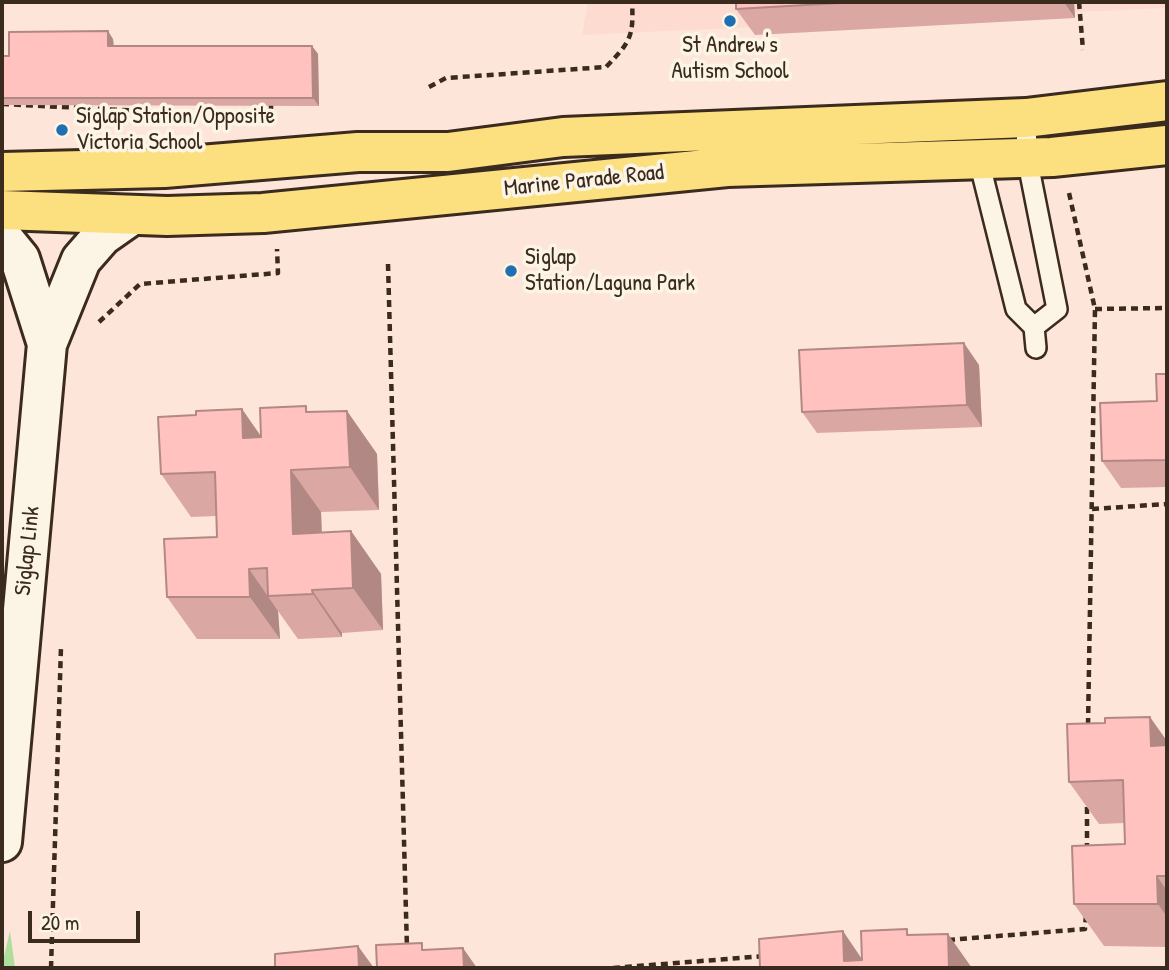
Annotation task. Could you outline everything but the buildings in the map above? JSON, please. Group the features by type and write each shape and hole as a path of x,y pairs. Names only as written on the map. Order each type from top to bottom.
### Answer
{"main road":[{"name":"Marine Parade Road","path":"2,172 164,167 358,152 448,152 563,137 1026,118 1167,101"},
{"name":"Marine Parade Road","path":"2,210 132,215 263,213 727,167 1044,157 1167,145"}],"street":[{"name":"Siglap Link","path":"2,842 47,344 81,260 102,236 132,215"},
{"name":"Siglap Link","path":"2,237 20,259 47,344"}],"lane":[{"path":"1026,118 1044,157 1057,309 1034,327"},
{"path":"974,120 977,159 1016,309 1034,327 1036,348"}],"path":[{"path":"429,87 446,78 606,67 629,43 633,28 632,2"},
{"path":"1079,2 1083,50"},
{"path":"2,104 142,111 141,94"},
{"path":"1044,157 1095,309 1088,739"},
{"path":"388,264 407,954"},
{"path":"93,328 140,284 278,273"},
{"path":"1095,309 1167,308"},
{"path":"1092,509 1167,504"},
{"path":"51,968 62,634"},
{"path":"1086,861 1087,793"},
{"path":"946,940 1085,929 1086,902"},
{"path":"612,968 779,954"}],"shaded area":[{"name":"St Andrew's Autism School","path":"588,2 1167,2 1167,8 582,35"}],"green space":[{"path":"10,931 15,968 2,968 2,965"}],"place":[{"name":"St Andrew's Autism School","path":"730,21"},
{"name":"Siglap Station/Opposite Victoria School","path":"62,130"},
{"name":"Siglap Station/Laguna Park","path":"511,271"}]}
